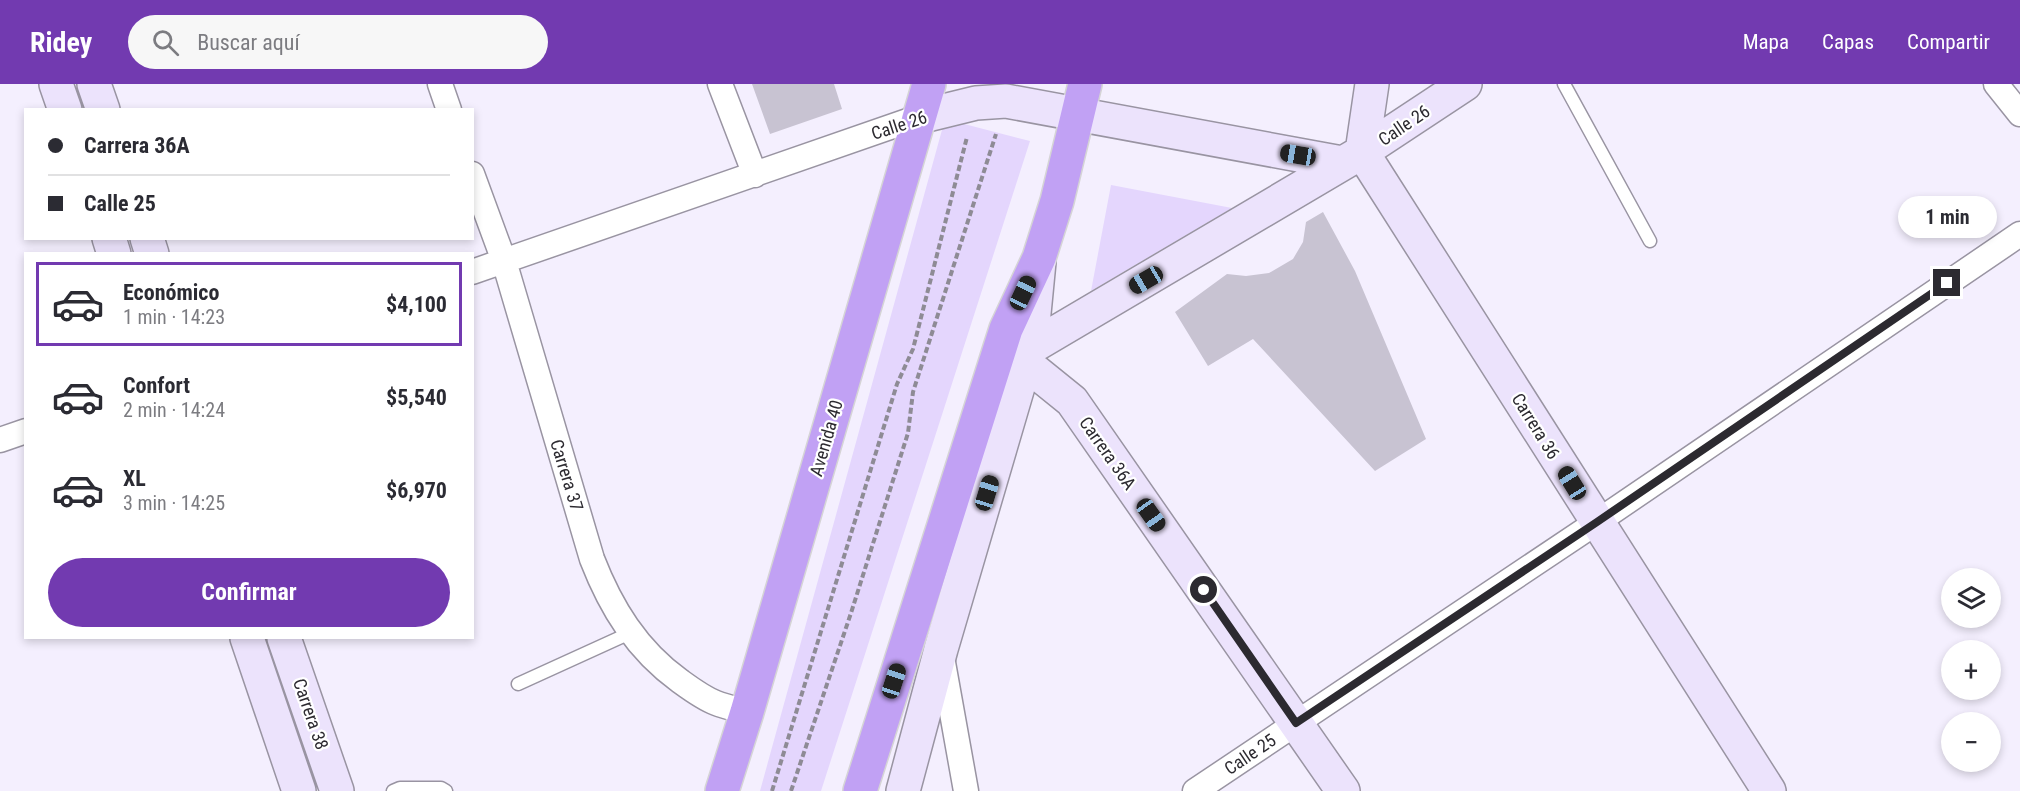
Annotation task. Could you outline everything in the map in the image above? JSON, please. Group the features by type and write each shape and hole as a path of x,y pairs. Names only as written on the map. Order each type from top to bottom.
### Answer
{"highway":[{"name":"Avenida 40","path":"722,791 929,84"},
{"path":"860,791 1006,329 1040,258 1082,100"}],"street":[{"path":"56,84 64,108"},
{"path":"94,84 102,108"},
{"path":"440,84 448,108"},
{"path":"720,84 755,175"},
{"path":"1352,158 1372,84"},
{"name":"Calle 26","path":"1026,356 1352,158 1465,84"},
{"path":"1996,84 2020,114"},
{"name":"Calle 26","path":"474,271 918,117 991,102 1082,100 1352,158"},
{"name":"Carrera 36","path":"1352,158 1597,522 1769,791"},
{"name":"Carrera 37","path":"474,179 504,261 592,559 614,609 630,633 668,672 690,689 714,703 747,712"},
{"name":"Calle 25","path":"1195,791 1597,522 2020,234"},
{"path":"903,791 941,649 1032,334 1040,258"},
{"name":"Carrera 36A","path":"1026,356 1072,401 1343,791"},
{"path":"0,440 24,432"},
{"name":"Carrera 38","path":"247,639 299,791"},
{"name":"Carrera 38","path":"284,639 337,791"},
{"path":"941,649 966,791"}],"lane":[{"path":"1564,84 1650,241"},
{"path":"518,684 630,633"},
{"path":"393,791 400,788 441,788 446,791"}],"path":[{"path":"772,791 897,384 914,349 991,102"},
{"path":"791,791 908,433 914,392 991,102"}],"shaded area":[{"path":"945,119 1030,141 821,791 760,791"},
{"path":"1111,185 1232,208 1091,291"}],"building":[{"path":"752,84 834,84 842,109 770,134"},
{"path":"1323,212 1355,271 1426,439 1375,471 1253,339 1208,366 1175,312 1227,274 1246,276 1269,273 1293,259 1303,242 1306,222"}],"route":[{"path":"1204,590 1296,723 1597,522 1947,283"}]}
